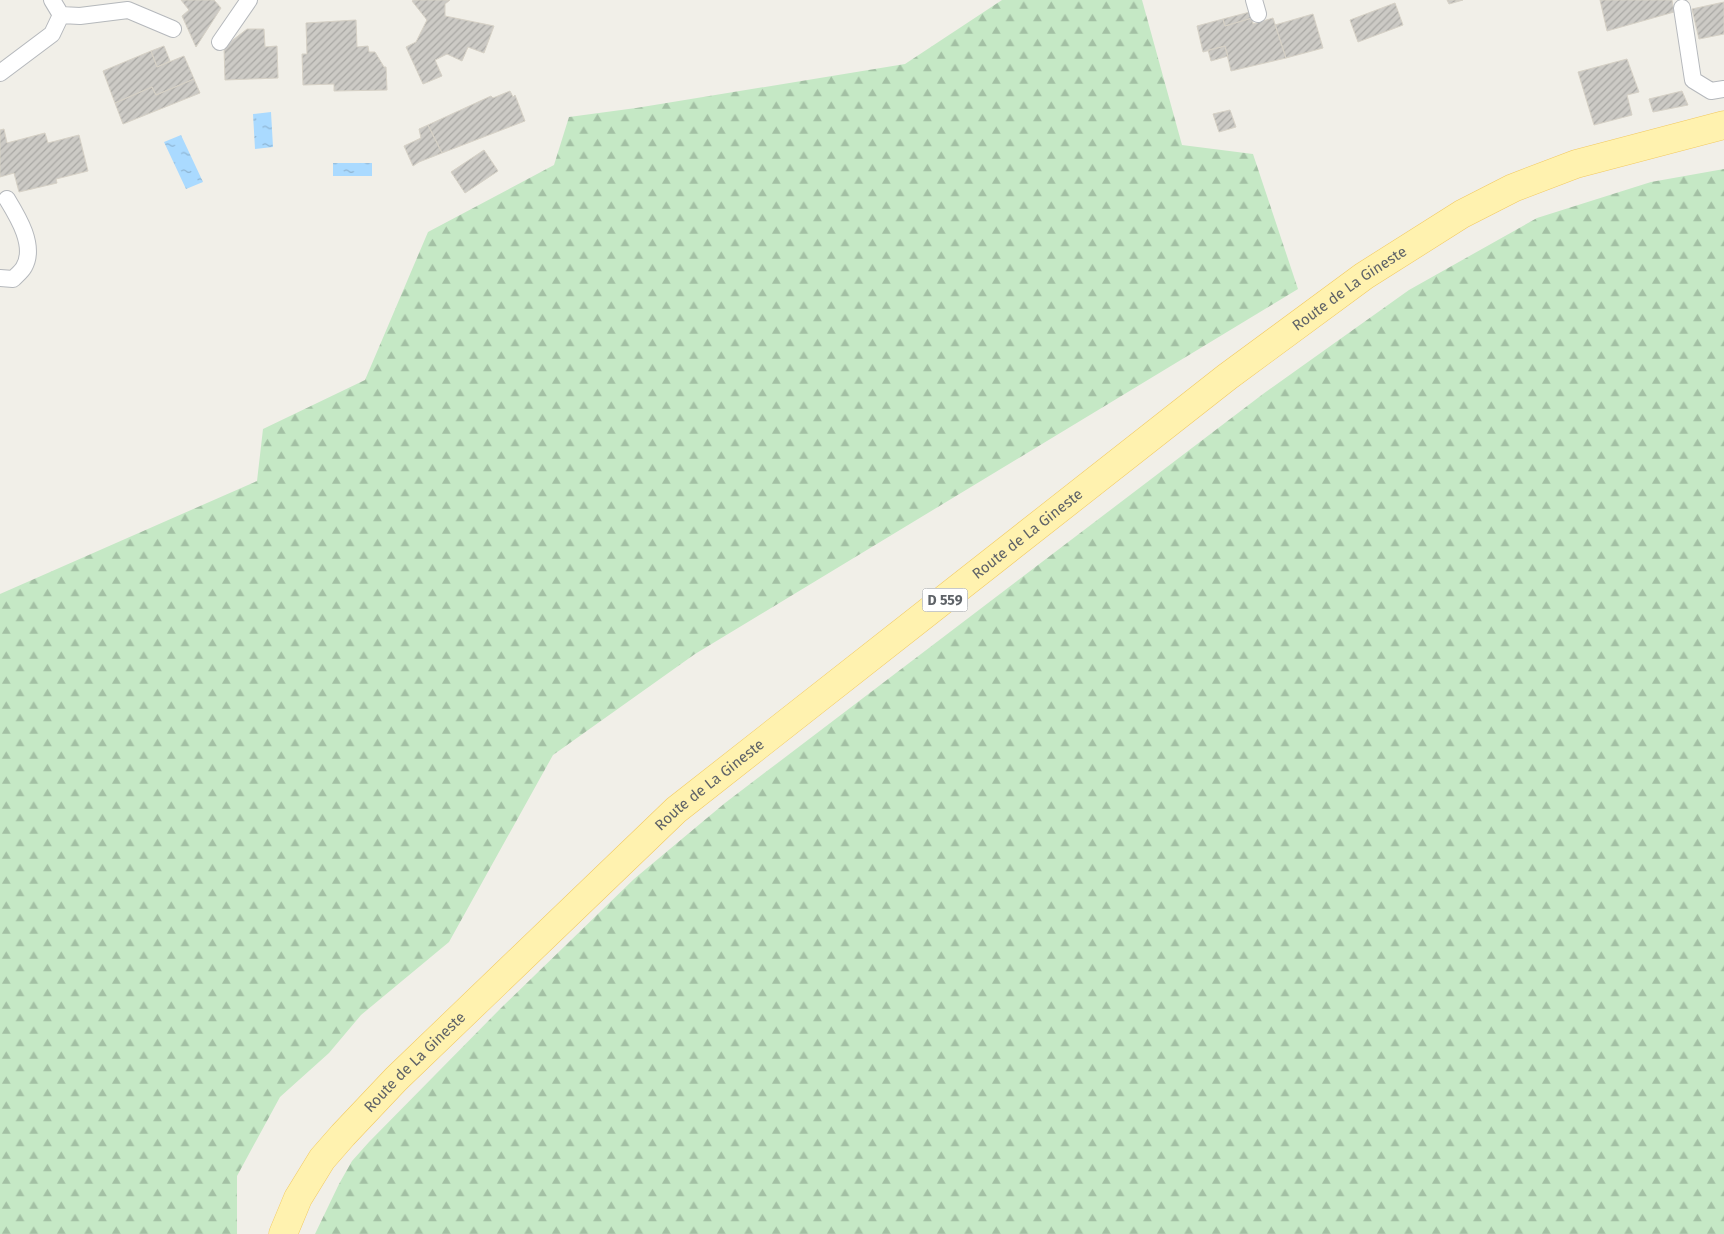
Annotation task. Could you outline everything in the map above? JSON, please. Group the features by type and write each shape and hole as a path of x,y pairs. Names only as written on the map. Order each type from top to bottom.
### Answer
{"main road":[{"name":"Route de La Gineste","path":"284,1234 298,1198 322,1159 343,1135 403,1072 676,810 1227,377 1364,276 1462,214 1513,188 1576,164 1724,125"}],"lane":[{"path":"52,0 61,15"},
{"path":"220,42 249,0"},
{"path":"1682,8 1693,80 1711,91 1724,89"},
{"path":"61,15 80,16 128,10 173,29"},
{"path":"0,73 52,34 61,15"},
{"path":"0,278 13,279 25,266 29,244 7,199"}],"green space":[{"path":"1002,0 1142,0 1182,145 1253,154 1298,289 695,654 553,755 449,942 361,1015 329,1053 280,1097 237,1176 237,1234 0,1234 0,594 257,481 263,429 365,380 428,232 554,165 569,117 636,108 905,64"},
{"path":"1724,169 1724,1234 315,1234 352,1161 369,1142 500,1009 634,879 725,803 1263,394 1409,290 1537,218 1651,182"}],"water":[{"path":"271,112 273,147 255,149 253,114"},
{"path":"181,135 203,182 186,189 164,142"},
{"path":"333,163 372,163 372,176 333,176"}],"building":[{"path":"181,0 214,0 221,8 196,47 182,16 189,10"},
{"path":"450,0 445,4 445,16 494,26 484,53 468,47 462,61 447,54 435,60 442,76 423,84 406,47 416,42 427,20 412,1"},
{"path":"1447,0 1463,0 1449,4"},
{"path":"1600,0 1672,0 1674,12 1607,31"},
{"path":"1724,2 1724,34 1699,39 1692,9"},
{"path":"1395,3 1403,25 1358,42 1350,20"},
{"path":"1250,12 1252,18 1225,26 1223,19"},
{"path":"1313,14 1323,48 1286,58 1275,25"},
{"path":"1252,18 1253,24 1273,18 1286,58 1231,71 1225,46 1203,52 1197,26 1223,19 1225,26"},
{"path":"356,20 357,47 368,46 369,52 375,52 384,67 386,67 387,90 334,91 334,84 303,85 302,54 307,54 306,23"},
{"path":"247,29 264,29 265,47 277,46 278,78 225,80 224,47"},
{"path":"164,46 170,61 157,67 151,51"},
{"path":"1225,46 1228,56 1211,61 1208,50"},
{"path":"151,51 157,67 184,56 194,79 156,95 152,87 115,103 103,71"},
{"path":"1627,59 1639,92 1627,95 1632,115 1594,125 1578,72"},
{"path":"194,79 200,93 123,124 115,103 152,87 156,95"},
{"path":"510,91 513,97 515,95 525,121 442,153 428,125 491,96 493,98"},
{"path":"1682,91 1688,105 1653,112 1649,99"},
{"path":"1230,110 1236,127 1219,132 1213,114"},
{"path":"428,125 442,153 413,166 404,146 421,138 419,129"},
{"path":"4,129 7,143 45,133 48,143 79,135 88,171 56,179 57,183 19,192 14,173 0,177 0,130"},
{"path":"484,150 498,171 465,193 451,172"}]}
